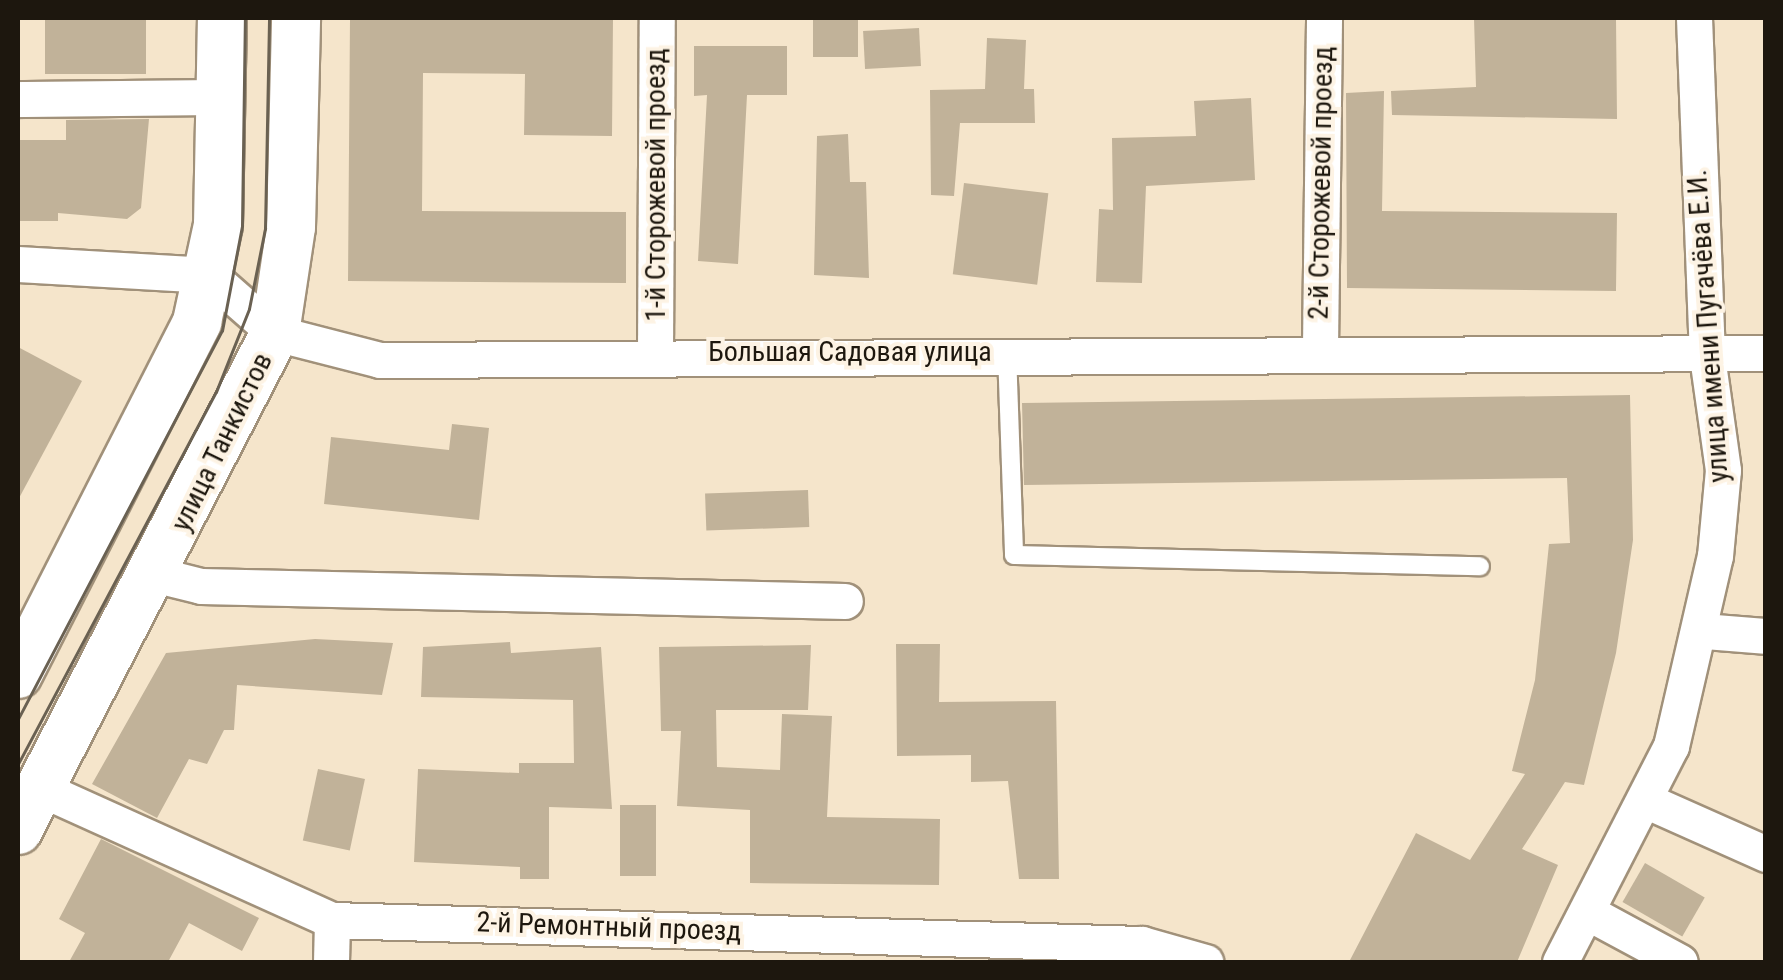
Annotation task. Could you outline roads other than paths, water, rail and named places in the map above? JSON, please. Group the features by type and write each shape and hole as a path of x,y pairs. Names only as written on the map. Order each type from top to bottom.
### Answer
{"main road":[{"path":"18,674 176,374 209,275 222,97 222,18"},
{"name":"улица Танкистов","path":"18,830 157,575 275,333 292,228 296,18"}],"street":[{"name":"1-й Сторожевой проезд","path":"655,353 657,18"},
{"name":"2-й Сторожевой проезд","path":"1320,348 1324,18"},
{"name":"улица имени Пугачёва Е.И.","path":"1560,962 1647,801 1704,630 1723,470 1707,356 1694,18"},
{"path":"18,100 222,97"},
{"path":"18,264 209,275"},
{"name":"Большая Садовая улица","path":"209,275 275,333 380,360 655,353 1320,348 1707,356 1766,353"},
{"path":"157,575 201,586 845,601"},
{"path":"1704,630 1766,636"},
{"name":"2-й Ремонтный проезд","path":"39,788 332,920 1142,944 1205,962"},
{"path":"1647,801 1766,854"},
{"path":"1589,913 1680,962"},
{"path":"331,962 332,920"}],"lane":[{"path":"1006,352 1014,555 1480,566"}],"tram line":[{"path":"18,719 222,331 242,226 245,18"},
{"path":"18,764 216,392 249,309 265,229 269,18"}]}
